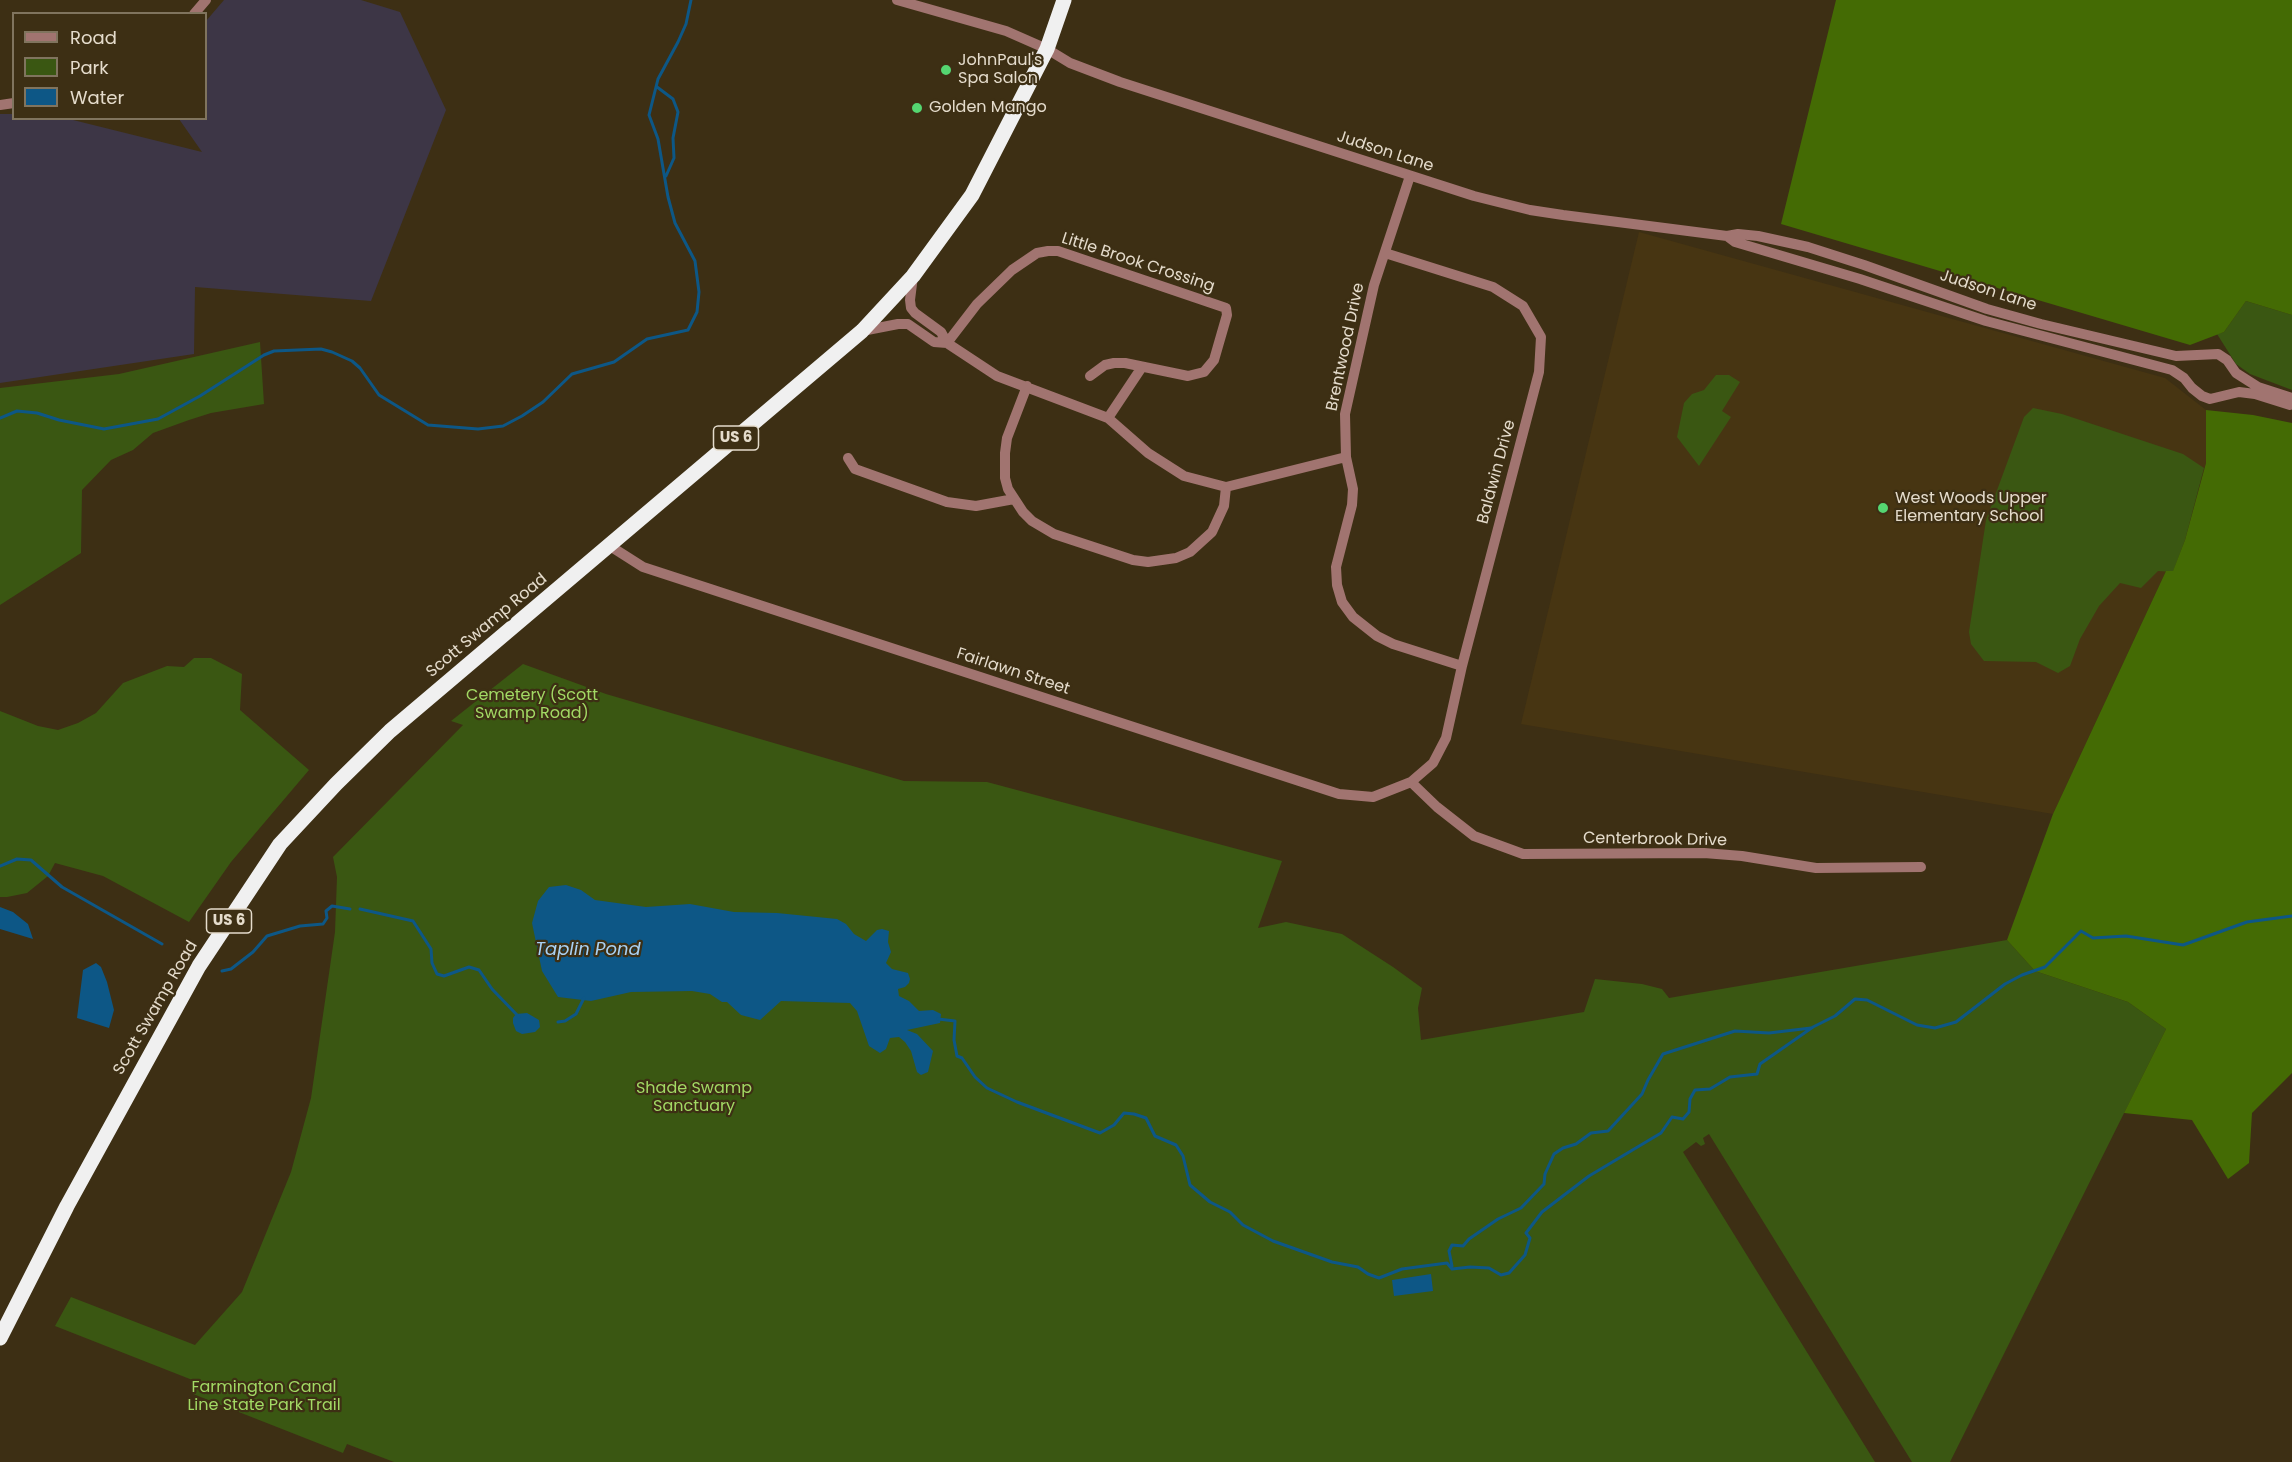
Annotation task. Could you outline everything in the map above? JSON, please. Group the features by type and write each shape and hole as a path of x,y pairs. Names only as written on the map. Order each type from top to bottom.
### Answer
{"highway":[{"name":"Scott Swamp Road","path":"0,1338 67,1206 200,966 280,844 390,731 862,331 913,276 972,195 1047,49 1064,0"}],"street":[{"path":"196,12 206,0"},
{"name":"Judson Lane","path":"897,0 1006,31 1047,49 1070,63 1120,82 1410,176 1530,210 1727,236 1738,234 1758,236 1808,247 1864,264 1987,309 2041,324 2176,356 2218,354 2227,360 2236,373 2258,387 2292,398"},
{"name":"Brentwood Drive","path":"1410,176 1365,318 1345,414 1346,457 1353,489 1352,505 1336,567 1337,585 1342,602 1353,617 1377,636 1393,644 1462,666"},
{"name":"Judson Lane","path":"1727,236 1735,242 1860,279 1986,321 2172,370 2184,378 2202,396 2210,399 2230,393 2255,394 2292,405"},
{"name":"Little Brook Crossing","path":"947,343 977,304 1018,265 1036,253 1058,251 1226,308 1227,315 1214,360 1204,372 1188,376 1114,363 1105,365 1090,376"},
{"name":"Baldwin Drive","path":"1385,253 1493,287 1523,306 1541,337 1539,372 1462,666 1446,738 1433,763 1411,782"},
{"path":"913,276 911,308 941,332 947,343 997,376 1108,418 1148,453 1184,476 1226,487 1346,457"},
{"path":"862,331 908,324 934,342 947,343"},
{"path":"1108,418 1142,367"},
{"path":"2230,393 2236,381 2236,373"},
{"path":"1027,386 1008,438 1005,453 1005,478 1014,499 1032,521 1054,534 1133,560 1162,561 1176,558 1190,552 1212,532 1224,506 1226,487"},
{"path":"848,458 855,469 946,502 976,506 1014,499"},
{"name":"Fairlawn Street","path":"610,546 643,567 1339,794 1373,797 1411,782"},
{"name":"Centerbrook Drive","path":"1411,782 1437,807 1474,836 1523,854 1704,853 1742,856 1816,868 1921,867"}],"shaded area":[{"path":"224,0 361,0 400,12 446,110 371,301 195,287 194,354 0,383 0,114 12,114 12,120 73,120 202,152 180,120 207,120 207,20"},
{"name":"West Woods Upper Elementary School","path":"1639,232 2165,378 2206,410 2206,463 2187,526 2053,814 1521,724"}],"green space":[{"path":"1836,0 2292,0 2292,315 2246,301 2224,332 2190,345 1781,224"},
{"path":"2246,301 2292,315 2292,390 2250,374 2236,364 2217,334 2224,332"},
{"path":"260,342 264,404 211,413 153,433 133,450 111,460 82,490 81,553 0,605 0,388 119,374"},
{"path":"1716,375 1729,375 1740,382 1722,411 1731,417 1699,466 1677,437 1684,403 1692,394 1704,390"},
{"path":"2033,408 2062,414 2183,454 2204,468 2185,540 2173,572 2158,571 2141,588 2120,583 2099,606 2080,639 2070,666 2058,673 2036,662 1984,661 1971,644 1969,632 1986,520 2024,417"},
{"path":"2206,410 2253,415 2292,423 2292,1073 2252,1113 2249,1163 2228,1179 2192,1120 2124,1113 2166,1029 2128,1002 2035,971 2007,940 2053,814 2166,571 2173,571 2185,540 2206,463"},
{"path":"194,658 211,658 242,674 240,710 309,770 231,862 189,922 103,876 55,863 48,876 27,893 0,897 0,711 38,726 58,730 96,713 123,683 167,666 184,667"},
{"name":"Shade Swamp Sanctuary","path":"523,664 606,694 904,781 987,782 1282,861 1258,928 1286,922 1342,934 1393,967 1422,988 1418,1008 1421,1040 1584,1012 1595,979 1642,984 1662,989 1669,998 2007,940 2035,971 2128,1002 2166,1029 1950,1462 1912,1462 1709,1134 1703,1138 1705,1144 1701,1146 1696,1142 1683,1152 1875,1462 394,1462 347,1444 343,1453 193,1394 200,1383 55,1326 71,1297 195,1345 242,1292 291,1172 311,1098 335,932 337,877 333,857 463,725 451,721"}],"water":[{"name":"Taplin Pond","path":"566,885 581,890 595,900 646,907 690,904 734,912 777,913 837,919 866,941 877,930 889,931 888,942 891,952 886,963 892,969 908,973 910,979 905,987 898,989 899,996 909,1001 919,1011 933,1010 941,1014 940,1023 907,1030 917,1034 933,1051 928,1072 921,1075 917,1072 911,1051 899,1037 890,1038 886,1049 880,1053 869,1046 857,1011 850,1003 781,1001 760,1020 741,1015 727,1002 722,1002 710,994 692,991 631,992 591,1001 558,997 542,971 532,923 538,901 549,887"},
{"path":"0,907 13,912 28,924 33,939 0,929"},
{"path":"96,963 101,967 107,982 114,1010 109,1028 77,1018 83,970"},
{"path":"527,1013 539,1020 540,1027 535,1032 522,1034 516,1031 513,1018 516,1014"},
{"path":"1431,1274 1433,1291 1394,1296 1392,1280"}],"waterway":[{"path":"0,418 17,411 37,413 104,429 158,419 200,396 264,355 274,351 321,349 352,361 360,368 379,395 428,425 478,429 503,426 543,402 572,374 614,362 647,339 688,330 697,312 699,292 695,261 675,223 658,139 649,115 658,79 686,24 691,0"},
{"path":"657,87 673,99 678,112 673,138 674,158 666,176"},
{"path":"0,866 17,859 31,860 62,887 162,944"},
{"path":"222,971 231,969 253,952 267,936 300,926 323,924 327,918 326,911 332,906 350,909"},
{"path":"360,909 413,921 431,949 432,963 437,974 444,976 469,967 479,970 492,989 519,1017"},
{"path":"938,1019 955,1021 954,1040 957,1056 962,1058 975,1077 987,1088 1017,1102 1100,1133 1114,1125 1124,1113 1146,1118 1155,1136 1176,1145 1183,1156 1190,1185 1210,1202 1230,1212 1243,1225 1273,1241 1332,1262 1358,1267 1379,1278 1402,1269 1447,1263 1452,1269 1489,1268 1501,1275 1509,1273 1525,1255 1530,1238 1526,1233 1542,1212 1589,1176 1661,1133 1672,1117 1683,1119 1689,1112 1690,1099 1695,1090 1710,1089 1730,1077 1757,1074 1760,1064 1813,1027 1835,1016 1855,999 1867,1000 1917,1025 1935,1028 1956,1022 2005,984 2045,967 2081,931 2093,938 2126,936 2183,945 2247,922 2292,916"},
{"path":"558,1022 565,1021 576,1014 584,998"},
{"path":"1452,1266 1449,1251 1452,1245 1463,1246 1469,1239 1498,1219 1521,1208 1544,1184 1545,1174 1554,1154 1576,1144 1591,1133 1608,1131 1642,1094 1663,1054 1735,1031 1769,1033 1811,1028"}],"place":[{"name":"JohnPaul's Spa Salon","path":"946,70"},
{"name":"Golden Mango","path":"917,108"},
{"name":"West Woods Upper Elementary School","path":"1883,508"}],"park label":[{"name":"Cemetery (Scott Swamp Road)","path":"532,705"},
{"name":"Farmington Canal Line State Park Trail","path":"264,1397"}]}
